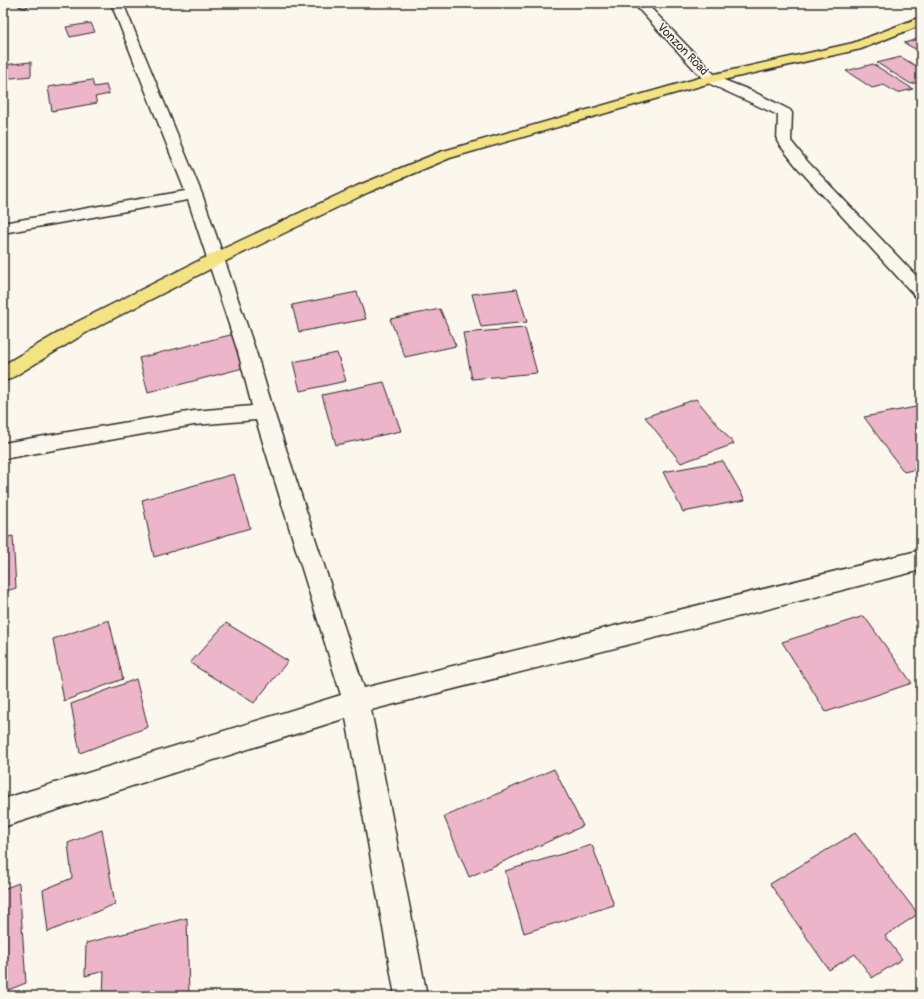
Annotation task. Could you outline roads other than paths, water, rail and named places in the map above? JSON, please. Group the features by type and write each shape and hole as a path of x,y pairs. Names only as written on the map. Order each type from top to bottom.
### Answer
{"main road":[{"path":"3,374 82,327 216,259 363,189 445,155 711,78 857,46 921,21"}],"street":[{"path":"117,3 194,194 247,352 264,412 356,702 411,996"},
{"name":"Vonzon Road","path":"639,3 711,78"},
{"path":"711,78 785,113 784,141 802,164 921,292"},
{"path":"3,228 194,194"},
{"path":"3,451 194,418 264,412"},
{"path":"3,813 356,702 921,560"}]}
